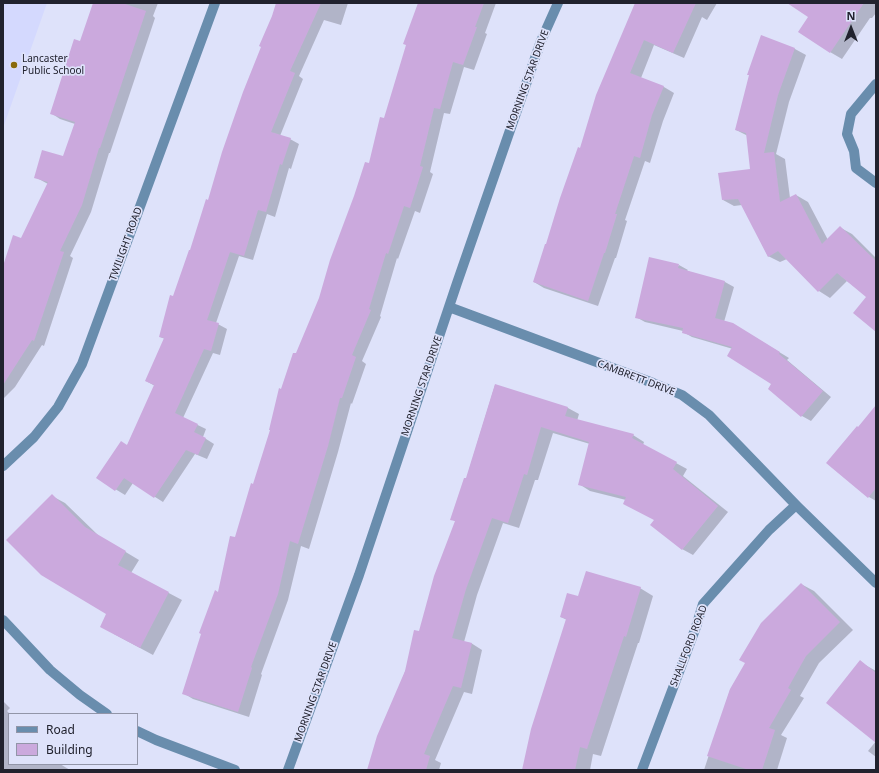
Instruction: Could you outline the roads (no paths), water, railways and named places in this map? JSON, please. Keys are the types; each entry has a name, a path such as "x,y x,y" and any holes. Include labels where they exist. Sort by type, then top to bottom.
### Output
{"street":[{"name":"TWILIGHT ROAD","path":"3,466 34,437 58,407 82,364 215,3"},
{"name":"MORNING STAR DRIVE","path":"288,770 359,575 541,40 558,3"},
{"path":"876,84 851,114 847,134 854,151 856,168 876,183"},
{"name":"CAMBRETT DRIVE","path":"449,307 653,383 682,396 709,415 796,505 874,577"},
{"name":"SHALLFORD ROAD","path":"642,770 696,627 703,604 769,530 796,505"},
{"path":"3,620 50,670 80,695 106,713"},
{"path":"138,731 156,740 235,770"}],"place":[{"name":"Lancaster Public School","path":"14,65"}]}
